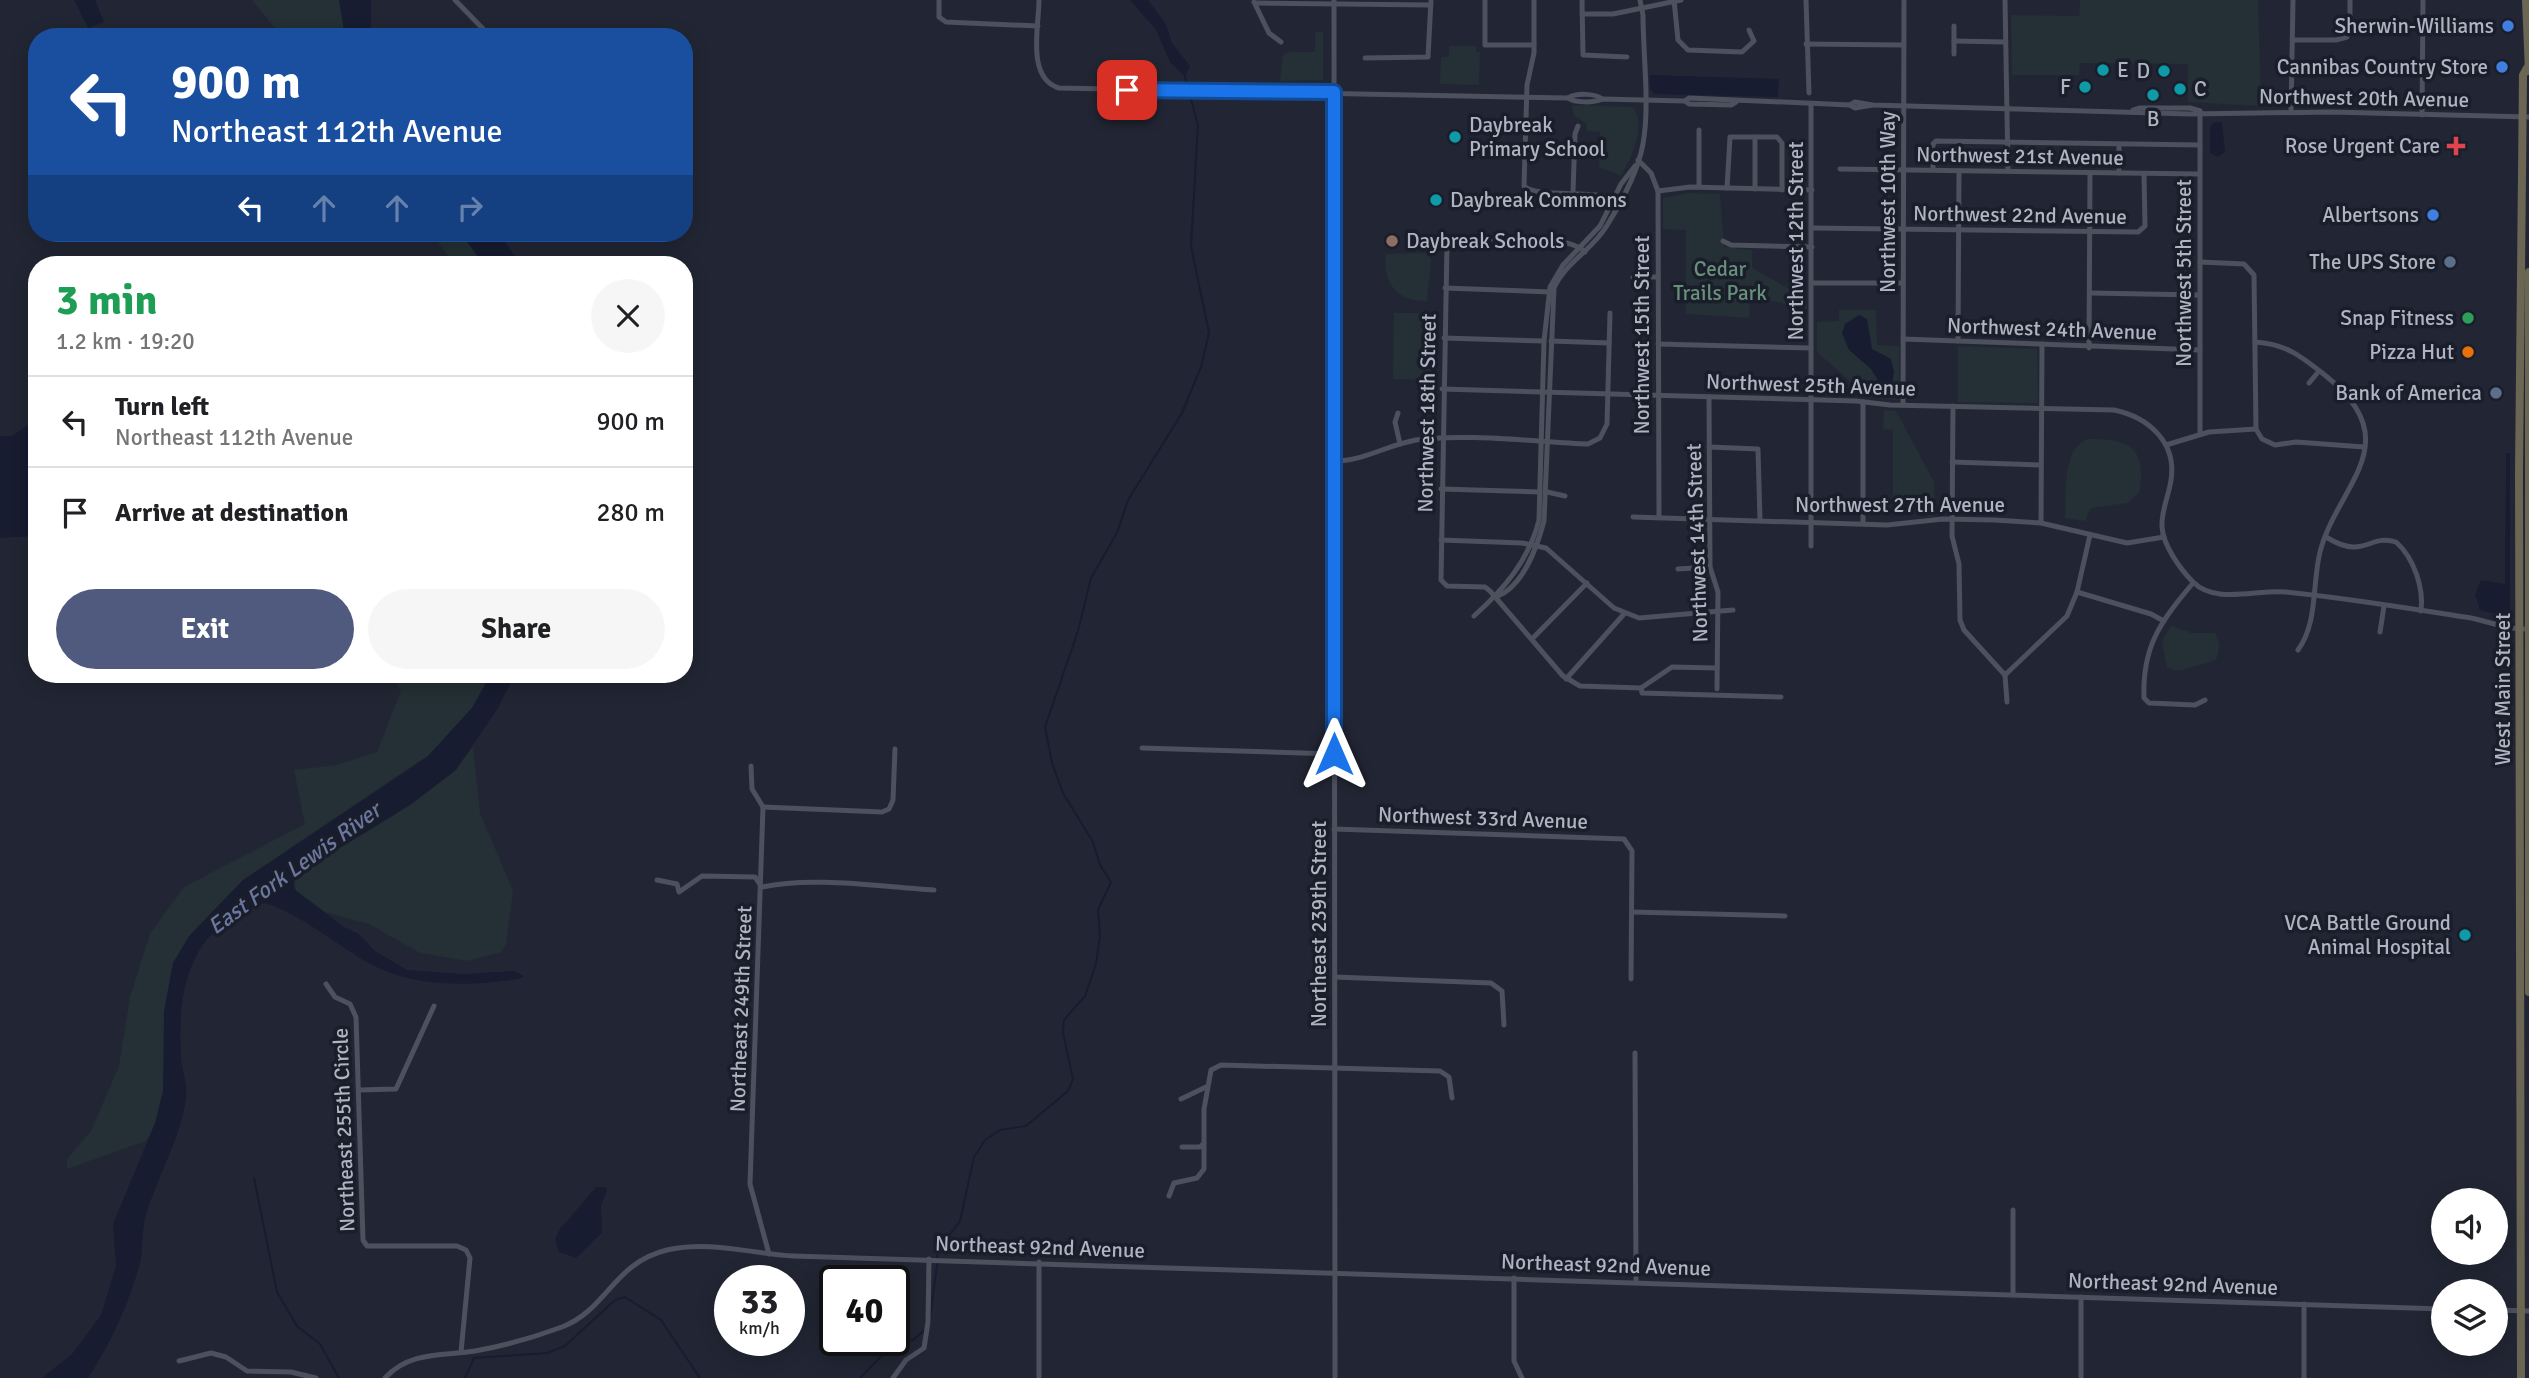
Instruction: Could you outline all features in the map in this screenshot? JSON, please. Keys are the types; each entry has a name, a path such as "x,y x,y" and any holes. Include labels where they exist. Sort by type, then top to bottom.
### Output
{"highway":[{"name":"West Main Street","path":"2521,1378 2525,1311 2526,117 2523,75 2528,70 2526,0"},
{"name":"West Main Street","path":"2529,272 2528,581 2524,630 2529,992"}],"street":[{"path":"455,0 482,28"},
{"path":"939,0 939,17 946,22 1038,26 1039,0"},
{"path":"1485,0 1485,45 1534,46"},
{"path":"1534,0 1534,46 1526,97 1525,187 1533,191 1599,193 1617,200"},
{"path":"1582,0 1583,55 1627,57"},
{"path":"1474,616 1496,597 1504,594 1522,573 1544,520 1551,292 1566,269 1583,250 1598,239 1637,163 1643,141 1644,100 1640,0"},
{"path":"1806,0 1809,93"},
{"name":"Northwest 10th Way","path":"1903,405 1904,0"},
{"path":"2005,0 2008,172"},
{"path":"2291,112 2293,0"},
{"path":"2293,40 2336,40 2347,37 2350,31 2350,0"},
{"path":"2422,115 2423,0"},
{"path":"1582,14 1614,14 1677,1 1678,40 1683,47 1692,51 1742,52 1754,41 1749,30"},
{"path":"1281,42 1269,33 1254,2 1431,3 1428,57 1365,58"},
{"name":"Northeast 239th Street","path":"1334,2 1335,1378"},
{"name":"Northwest 20th Avenue","path":"1038,26 1039,70 1049,84 1069,89 1568,98 1572,95 1598,96 1602,99 1731,105 1736,102 1850,105 1855,102 1904,106 2133,110 2138,107 2190,108 2200,111 2526,117"},
{"path":"1954,26 1954,54"},
{"path":"1954,41 2005,42"},
{"path":"1806,44 1904,45"},
{"name":"Northwest 12th Street","path":"1811,104 1811,546"},
{"name":"Northwest 5th Street","path":"2200,111 2200,434"},
{"path":"1573,192 1575,134 1578,126"},
{"path":"1699,130 1699,187"},
{"path":"1727,188 1729,138 1755,137 1781,138 1782,190"},
{"path":"1755,137 1755,189"},
{"path":"1933,170 1936,141 2200,145"},
{"path":"2119,144 2119,173"},
{"path":"1637,163 1651,173 1658,191 1699,187 1812,190"},
{"name":"Northwest 21st Avenue","path":"1840,169 2199,174"},
{"path":"1958,341 1959,171"},
{"path":"2089,348 2090,173"},
{"name":"Northwest 22nd Avenue","path":"1812,228 2138,232 2143,230 2144,174"},
{"name":"Northwest 15th Street","path":"1658,191 1658,518"},
{"name":"Northwest 18th Street","path":"1496,597 1485,587 1443,584 1441,439 1446,248 1449,242 1456,239 1560,241 1583,250"},
{"path":"1723,241 1731,245 1812,247"},
{"path":"2200,262 2240,263 2250,268 2255,280 2256,429 2262,439 2275,445 2292,442 2364,447"},
{"path":"1633,277 1658,277"},
{"path":"1811,283 1903,284"},
{"path":"1445,288 1551,292"},
{"path":"2090,293 2199,296"},
{"path":"1334,461 1362,459 1400,444 1441,439 1588,444 1600,438 1607,424 1610,313"},
{"path":"1444,338 1609,343"},
{"name":"Northwest 24th Avenue","path":"1903,339 2089,348 2200,350"},
{"path":"2255,342 2287,347 2319,371 2352,402 2363,429 2364,447 2360,473 2326,537 2308,633 2298,650"},
{"path":"1658,344 1811,348"},
{"path":"2041,523 2042,344"},
{"path":"2309,383 2319,371"},
{"name":"Northwest 25th Avenue","path":"1442,389 2130,413 2152,426 2166,445"},
{"name":"Northwest 14th Street","path":"1709,397 1710,567 1718,592 1717,689"},
{"path":"1863,402 1863,523"},
{"path":"1953,406 1951,519 1952,540 1959,564 1960,623 2005,675 2007,702"},
{"path":"1398,413 1395,422 1400,444"},
{"path":"2256,429 2200,434 2166,445 2172,474 2162,523 2164,537 2193,583 2221,594 2282,592 2469,617 2524,630"},
{"path":"1709,447 1754,447 1760,452 1760,520"},
{"path":"1952,463 2041,465"},
{"path":"1441,489 1543,492 1565,496"},
{"name":"Northwest 27th Avenue","path":"1633,517 1903,524 1951,519 2041,523 2133,543 2164,537"},
{"path":"2005,675 2067,616 2077,592 2090,535"},
{"path":"2326,537 2356,548 2382,540 2396,542 2407,556 2422,590 2421,611"},
{"path":"1441,540 1534,545 1557,555 1624,614 1643,619 1673,613 1717,614 1733,611"},
{"path":"1678,569 1710,567"},
{"path":"1532,639 1587,583"},
{"path":"2193,583 2164,621 2145,660 2144,698 2147,702 2195,705 2205,700"},
{"path":"2077,592 2151,614 2164,621"},
{"path":"1496,597 1573,684 1640,688 1671,667 1717,667"},
{"path":"2380,632 2384,606"},
{"path":"1566,679 1624,614"},
{"path":"1640,688 1642,693 1780,697"},
{"path":"1142,748 1334,754"},
{"path":"763,807 882,812 889,809 893,800 895,749"},
{"name":"Northeast 249th Street","path":"751,766 752,789 763,807 750,1184 769,1254"},
{"name":"Northwest 33rd Avenue","path":"1334,829 1619,838 1629,843 1632,851 1632,912"},
{"path":"657,880 672,880 677,884 679,892 702,876 755,877 762,887 802,884 934,890"},
{"path":"1631,979 1632,912 1785,916"},
{"path":"1335,976 1491,984 1502,991 1504,1025"},
{"name":"Northeast 255th Circle","path":"326,984 335,997 350,1004 355,1010 359,1090 360,1232 367,1246 457,1246 466,1250 470,1258 461,1352"},
{"path":"359,1090 396,1089 434,1006"},
{"path":"1635,1053 1636,1282"},
{"path":"1169,1196 1174,1183 1202,1174 1205,1166 1206,1087 1211,1070 1221,1065 1440,1071 1449,1077 1452,1098"},
{"path":"1181,1099 1206,1087"},
{"path":"1182,1147 1200,1147 1204,1143"},
{"path":"2012,1210 2013,1294"},
{"name":"Northeast 92nd Avenue","path":"385,1378 411,1360 489,1347 573,1322 600,1299 627,1268 657,1252 705,1246 769,1254 2431,1309"},
{"path":"893,1378 906,1360 924,1348 928,1322 929,1259"},
{"path":"1038,1378 1039,1262"},
{"path":"1514,1278 1514,1361 1522,1378"},
{"path":"2081,1297 2081,1378"},
{"path":"2304,1304 2304,1378"},
{"path":"178,1361 211,1353 226,1357 247,1371 291,1372 316,1378"}],"green space":[{"path":"252,0 341,0 346,28 275,28"},
{"path":"2080,0 2258,0 2261,106 2188,102 2188,64 2080,63 2079,75 2012,75 2011,15 2079,16"},
{"path":"1315,32 1323,32 1323,80 1280,81 1283,55 1290,52 1315,52"},
{"path":"1449,46 1476,46 1476,52 1480,52 1479,85 1440,84 1441,57 1449,57"},
{"path":"1572,105 1633,107 1637,115 1638,132 1633,151 1621,176 1599,167 1600,132 1587,131 1586,123 1574,116"},
{"name":"Cedar Trails Park","path":"1689,193 1720,194 1724,247 1752,250 1752,268 1807,299 1807,309 1792,309 1780,302 1750,298 1749,318 1686,314 1686,230 1663,229 1663,198"},
{"path":"438,242 469,242 479,256 448,256"},
{"path":"1425,253 1431,259 1427,301 1408,298 1394,289 1390,282 1385,264 1386,254"},
{"path":"1839,310 1876,310 1877,345 1899,346 1899,400 1868,397 1817,352 1817,322 1839,321"},
{"path":"1394,313 1433,313 1432,380 1393,379"},
{"path":"1958,346 2037,349 2038,403 1958,402"},
{"path":"1884,410 1896,411 1934,482 1935,516 1927,517 1927,497 1893,500 1893,430 1883,429"},
{"path":"2088,439 2114,441 2132,448 2140,464 2140,491 2128,503 2091,508 2085,521 2065,518 2069,462 2079,444"},
{"path":"2171,625 2191,633 2215,633 2220,645 2216,660 2179,671 2167,668 2162,641"},
{"path":"397,683 486,683 472,708 428,756 243,880 200,939 182,969 170,1082 157,1124 145,1141 67,1169 67,1159 91,1131 119,1066 130,997 150,934 184,887 305,824 294,770 337,765 377,752 401,691"},
{"path":"473,747 480,813 513,891 506,944 501,952 467,961 420,953 369,924 325,912 296,891 294,880 434,787"}],"water":[{"path":"74,0 95,0 104,22 88,28"},
{"path":"339,0 371,0 371,28 344,28"},
{"path":"1130,0 1148,0 1166,24 1172,43 1190,66 1185,77 1170,62 1156,30"},
{"path":"1650,75 1779,79 1778,97 1654,94 1650,89"},
{"path":"2214,122 2222,122 2225,152 2218,157 2210,153 2210,127"},
{"path":"467,242 505,242 515,256 477,256"},
{"path":"1859,315 1867,319 1872,349 1891,359 1894,372 1891,393 1883,389 1871,369 1849,350 1842,333 1845,324"},
{"path":"28,425 28,536 0,538 0,436 12,436"},
{"path":"2506,453 2510,453 2510,614 2506,617 2480,610 2475,595 2481,580 2505,584"},
{"name":"East Fork Lewis River","path":"486,683 510,683 498,708 456,770 410,805 318,861 294,880 294,889 344,927 359,934 375,951 407,970 464,974 513,971 524,976 519,979 460,984 404,977 367,962 305,922 265,903 240,913 220,926 204,943 193,962 186,983 180,1031 186,1099 179,1129 146,1215 141,1261 124,1311 88,1378 42,1378 72,1354 101,1315 116,1266 113,1224 155,1123 163,1091 164,1011 173,963 189,936 243,880 428,756 472,708"},
{"path":"596,1187 606,1187 607,1191 601,1206 602,1233 576,1258 559,1252 555,1240 559,1230"}],"waterway":[{"path":"937,1258 938,1250 960,1221 974,1157 985,1140 1000,1130 1026,1126 1068,1091 1073,1079 1063,1033 1064,1020 1085,996 1096,964 1100,935 1098,910 1111,882 1100,865 1093,842 1063,793 1052,763 1045,727 1078,631 1091,578 1117,533 1128,500 1182,413 1201,367 1209,333 1191,246 1198,125 1185,77"},
{"path":"254,1178 277,1292 297,1326 320,1344 339,1378"},
{"path":"929,1327 937,1264"},
{"path":"465,1378 474,1358 547,1353 565,1346 615,1300 625,1297 661,1320 700,1378"},
{"path":"860,1378 894,1343 913,1340 925,1330"}],"place":[{"name":"Sherwin-Williams","path":"2508,26"},
{"name":"Cannibas Country Store","path":"2502,67"},
{"name":"E","path":"2103,70"},
{"name":"D","path":"2164,71"},
{"name":"F","path":"2085,87"},
{"name":"C","path":"2180,89"},
{"name":"B","path":"2153,95"},
{"name":"Daybreak Primary School","path":"1455,137"},
{"name":"Rose Urgent Care","path":"2456,146"},
{"name":"Daybreak Commons","path":"1436,200"},
{"name":"Albertsons","path":"2433,215"},
{"name":"Daybreak Schools","path":"1392,241"},
{"name":"The UPS Store","path":"2450,262"},
{"name":"Snap Fitness","path":"2468,318"},
{"name":"Pizza Hut","path":"2468,352"},
{"name":"Bank of America","path":"2496,393"},
{"name":"VCA Battle Ground Animal Hospital","path":"2465,935"}],"route":[{"path":"1127,90 1334,92 1334,754"}]}
